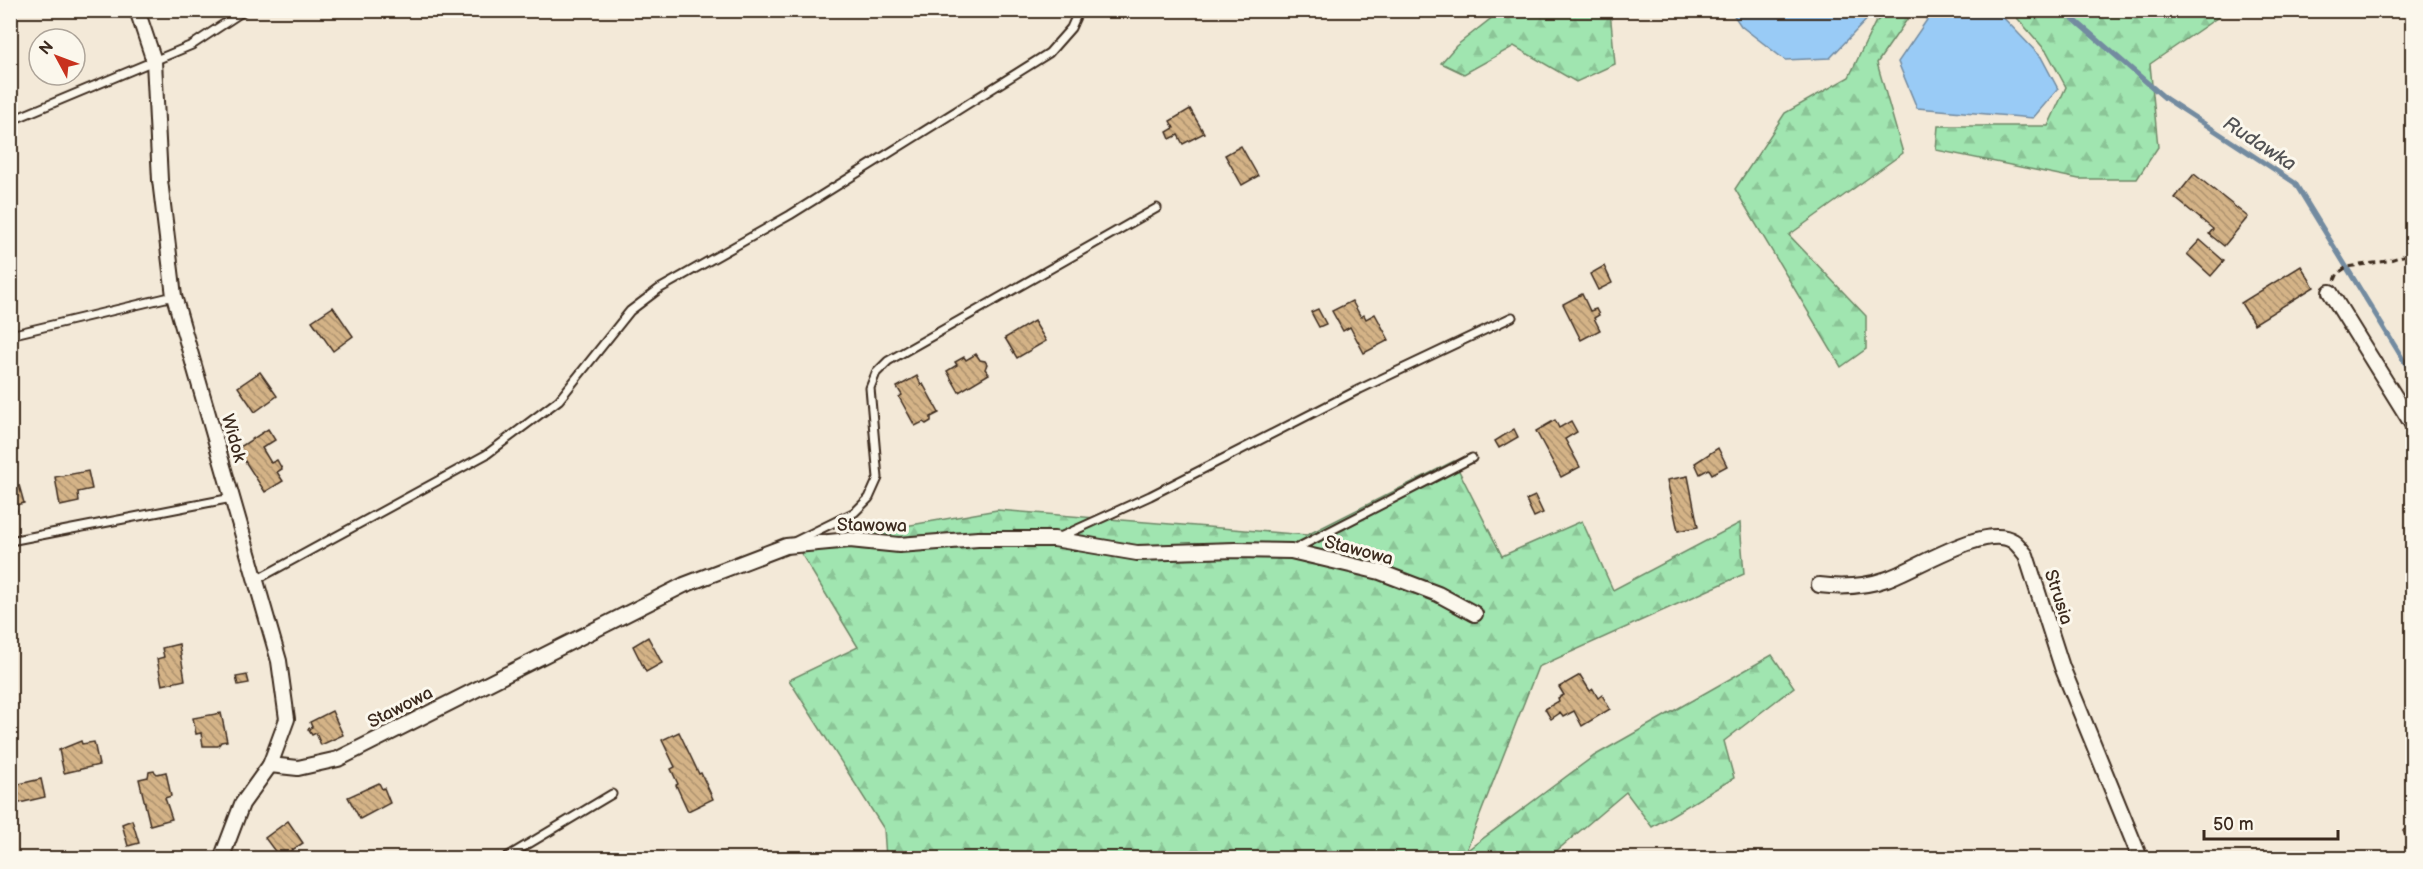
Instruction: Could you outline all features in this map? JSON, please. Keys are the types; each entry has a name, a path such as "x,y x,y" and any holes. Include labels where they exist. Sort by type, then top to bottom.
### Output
{"street":[{"name":"Widok","path":"138,10 154,61 160,180 174,296 279,661 287,719 270,765 242,804 220,857"},
{"path":"2330,292 2412,424"},
{"name":"Strusia","path":"1819,585 1849,588 1887,579 1974,540 1994,536 2013,540 2026,555 2062,667 2140,858"},
{"name":"Stawowa","path":"270,765 298,768 338,759 684,585 786,546 850,540 899,545 978,539 1054,539 1137,553 1291,551 1380,572 1438,594 1475,614"}],"lane":[{"path":"10,121 192,45 245,10"},
{"path":"256,580 487,454 559,400 630,311 659,290 790,215 1049,53 1071,28 1079,10"},
{"path":"786,546 855,512 868,498 878,478 870,388 876,373 888,361 1157,208"},
{"path":"10,335 174,296"},
{"path":"1054,539 1150,496 1360,389 1512,317"},
{"path":"1291,551 1472,458"},
{"path":"10,541 232,498"},
{"path":"505,858 612,794"}],"path":[{"path":"2330,292 2338,273 2347,267 2387,261 2412,253"}],"green space":[{"path":"1889,10 1913,11 1877,63 1903,153 1789,235 1866,316 1866,349 1841,367 1735,189 1785,113 1849,77 1875,23"},
{"path":"1491,11 1610,11 1615,64 1576,82 1514,46 1464,74 1441,63 1456,46 1494,16"},
{"path":"2011,11 2227,11 2150,64 2158,147 2137,179 2079,179 1936,150 1938,126 2048,126 2066,87 2047,52"},
{"path":"1454,461 1502,556 1582,521 1613,590 1740,523 1744,574 1538,667 1466,851 1594,756 1772,655 1794,687 1724,741 1734,778 1652,827 1626,792 1548,858 886,858 884,829 789,680 858,647 796,545 997,510 1307,535"}],"water":[{"path":"1731,11 1875,11 1830,58 1785,60 1741,26"},
{"path":"1933,11 1997,11 2041,57 2058,89 2033,118 1917,108 1898,62"}],"building":[{"path":"1190,109 1204,133 1183,144 1178,135 1170,139 1167,132 1174,128 1170,121"},
{"path":"1241,146 1258,176 1242,185 1225,155"},
{"path":"2194,174 2248,217 2224,246 2209,234 2213,229 2175,198"},
{"path":"2200,240 2224,261 2211,276 2187,254"},
{"path":"1604,266 1612,283 1598,290 1590,274"},
{"path":"2301,266 2314,287 2254,324 2241,303"},
{"path":"1582,294 1590,311 1596,309 1599,315 1594,318 1600,330 1581,340 1563,304"},
{"path":"1352,301 1361,317 1364,315 1366,319 1375,314 1389,340 1364,353 1350,327 1343,331 1332,311"},
{"path":"333,307 353,336 333,351 312,321"},
{"path":"1318,309 1326,324 1319,327 1311,312"},
{"path":"1034,321 1046,341 1017,358 1005,338"},
{"path":"976,354 987,364 985,369 989,374 959,392 947,371 957,365 955,362 964,357 966,360"},
{"path":"260,372 277,396 255,412 238,387"},
{"path":"917,376 939,413 931,417 931,421 926,424 923,422 915,426 899,397 902,395 897,387"},
{"path":"1555,420 1559,428 1571,421 1577,432 1565,439 1580,467 1561,477 1536,431"},
{"path":"268,429 275,440 262,448 271,463 277,460 282,469 277,472 283,481 265,492 237,449"},
{"path":"1514,429 1518,437 1499,448 1495,441"},
{"path":"1718,448 1727,466 1712,474 1709,469 1700,474 1695,463"},
{"path":"88,471 92,489 78,492 79,502 60,506 55,477"},
{"path":"1688,476 1698,527 1678,531 1667,480"},
{"path":"19,485 24,503 16,505 17,511 10,513 10,488"},
{"path":"1535,496 1543,513 1534,517 1526,500"},
{"path":"648,637 662,663 646,672 633,646"},
{"path":"179,644 185,680 162,685 157,659 164,657 162,648"},
{"path":"247,675 249,683 238,685 236,677"},
{"path":"1580,675 1590,691 1593,689 1598,698 1602,695 1610,709 1582,726 1574,711 1563,717 1560,713 1551,719 1545,709 1559,701 1558,698 1564,695 1559,687"},
{"path":"332,711 343,735 321,745 316,733 312,735 308,729 312,727 310,722"},
{"path":"221,713 227,741 221,742 218,746 203,746 201,733 196,734 193,718"},
{"path":"679,732 713,799 688,811 671,769 675,767 662,740"},
{"path":"81,741 82,744 94,742 99,765 64,773 59,750"},
{"path":"154,771 157,774 166,772 171,796 165,798 172,819 150,825 139,779 148,777 149,772"},
{"path":"41,779 45,797 11,805 10,786"},
{"path":"379,783 382,789 384,788 390,803 360,819 348,797"},
{"path":"132,820 139,843 128,846 122,824"},
{"path":"288,821 303,843 280,858 265,838"},
{"path":"2412,827 2412,858 2403,830"}],"waterway":[{"name":"Rudawka","path":"2063,10 2165,98 2295,183 2412,374"}]}
